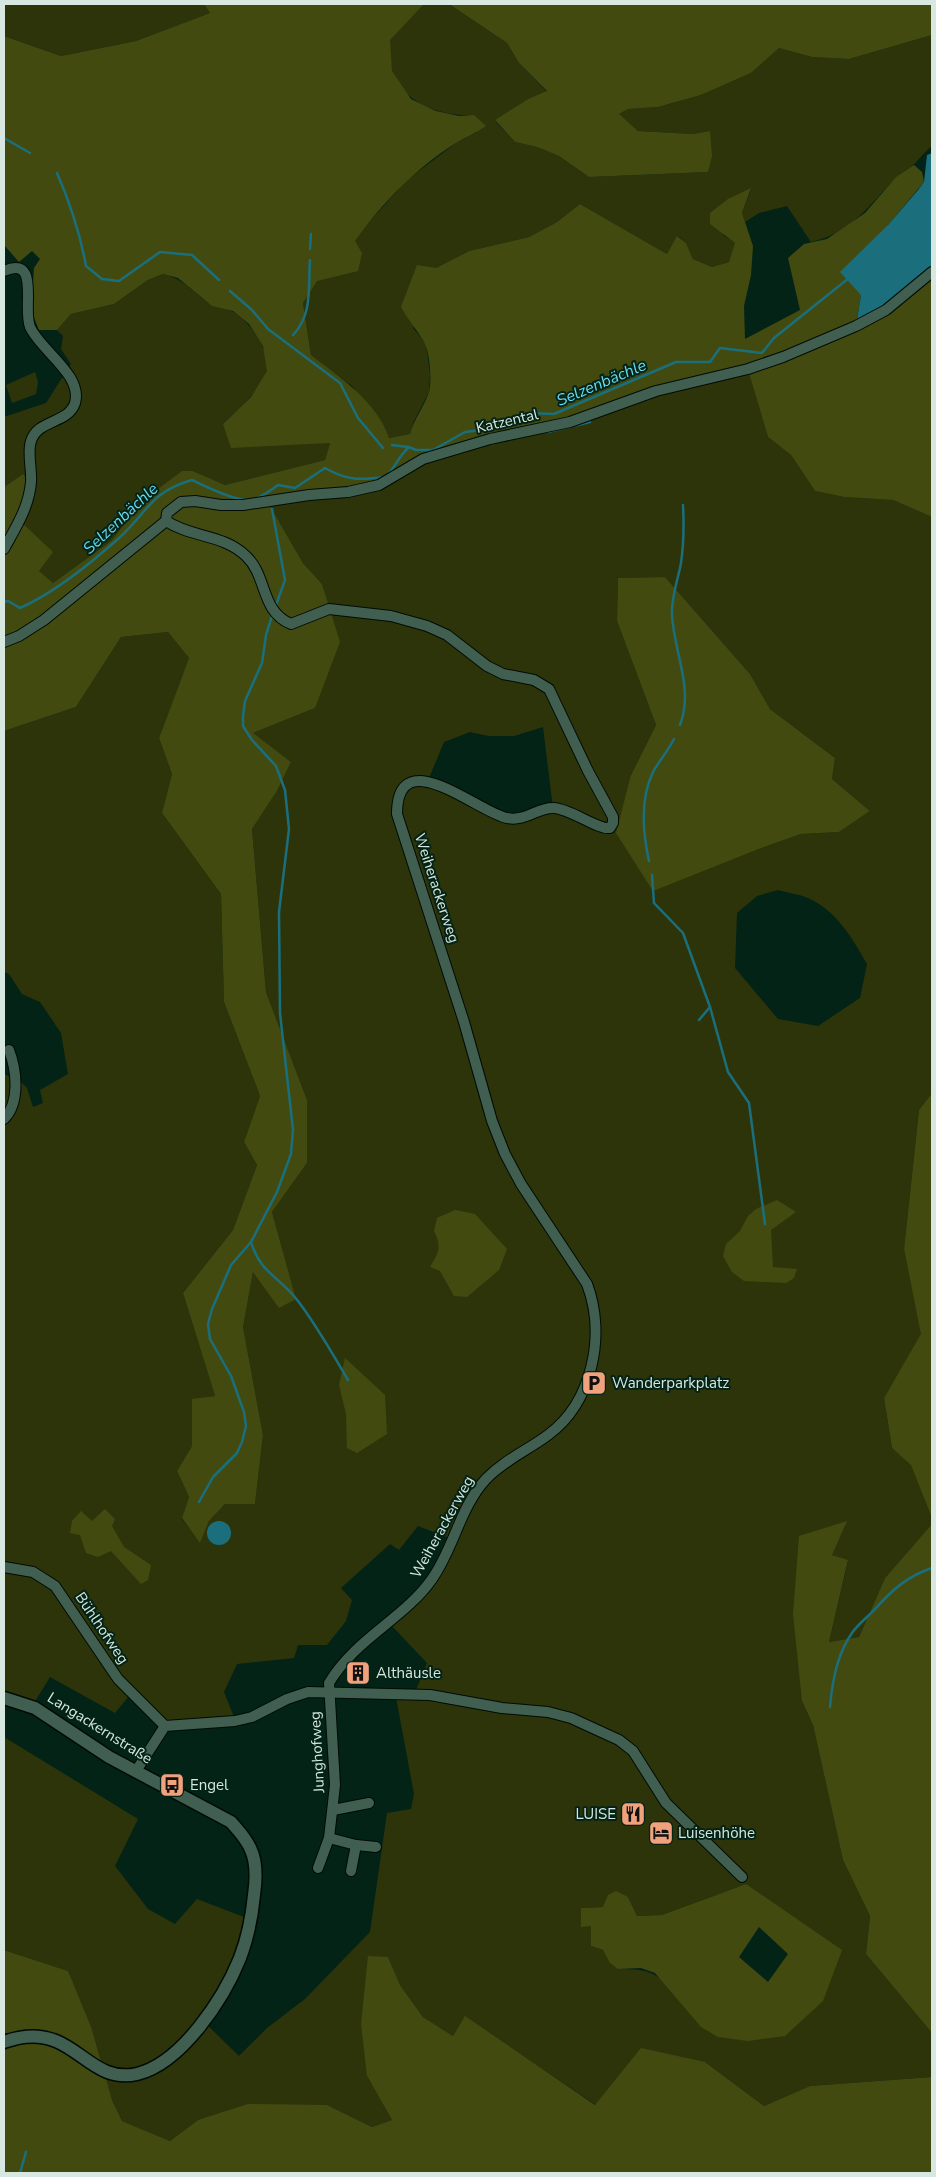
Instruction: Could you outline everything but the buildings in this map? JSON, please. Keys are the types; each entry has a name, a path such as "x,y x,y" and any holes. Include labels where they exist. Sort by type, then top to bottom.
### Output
{"street":[{"path":"4,271 17,267 24,270 27,275 26,307 29,324 44,348 67,372 76,395 70,412 60,419 41,427 35,432 30,442 31,482 27,504 4,548"},
{"name":"Katzental","path":"4,642 19,636 44,620 166,521 167,513 181,502 195,501 222,505 243,505 300,496 348,492 379,485 423,460 490,439 570,422 656,391 748,369 783,357 856,326 886,310 932,272"},
{"name":"Weiherackerweg","path":"166,521 178,528 213,536 234,545 248,558 257,572 272,610 291,624 329,609 391,616 428,626 447,635 481,662 503,674 534,680 549,689 588,772 613,816 613,823 610,828 604,829 567,810 554,808 544,808 533,815 519,819 507,818 497,815 456,792 434,783 418,781 402,791 397,799 397,814 464,1022 492,1121 505,1154 521,1184 587,1284 594,1302 597,1333 590,1370 582,1391 560,1425 499,1466 485,1480 468,1506 433,1578 423,1592 372,1634 335,1673 329,1683 328,1693"},
{"path":"4,1120 11,1110 15,1088 16,1072 9,1050"},
{"name":"Bühlhofweg","path":"4,1567 34,1572 56,1586 118,1679 165,1726"},
{"path":"136,1771 165,1726 235,1721 252,1717 308,1692 430,1695 502,1708 548,1712 571,1718 595,1728 619,1740 633,1751 666,1803 742,1877"},
{"name":"Junghofweg","path":"318,1868 329,1838 333,1810 334,1770 328,1693"},
{"name":"Langackernstraße","path":"4,1698 35,1708 92,1746 231,1822 251,1850 255,1883 252,1917 240,1957 215,2006 193,2034 169,2057 153,2068 122,2077 108,2074 56,2041 40,2036 27,2036 4,2042"},
{"name":"Junghofweg","path":"333,1810 369,1803"},
{"path":"329,1838 356,1845 376,1847"},
{"path":"351,1872 356,1845"}],"green space":[{"path":"4,4 204,4 210,13 136,41 61,56 4,36"},
{"path":"204,4 424,4 390,40 392,71 411,99 436,111 459,116 474,115 486,126 441,153 401,187 355,241 362,253 358,271 317,281 303,303 311,355 345,381 367,402 384,425 389,438 410,434 430,387 428,352 401,307 417,265 436,268 469,251 529,237 557,222 580,204 667,254 677,236 686,243 693,259 712,267 729,262 735,243 710,224 710,213 728,199 751,188 742,213 753,246 751,275 744,306 745,339 800,310 788,258 804,244 827,239 865,213 896,177 914,165 922,172 924,182 888,225 861,295 856,325 932,272 932,517 893,500 844,497 815,491 791,455 768,437 748,370 438,455 379,485 267,501 303,563 322,584 340,642 315,708 253,733 291,762 277,791 252,829 266,992 307,1100 307,1163 272,1212 296,1299 279,1308 253,1272 243,1327 263,1435 255,1504 225,1504 209,1521 200,1543 182,1518 189,1497 177,1471 192,1446 192,1399 215,1396 183,1293 233,1230 257,1165 244,1142 260,1096 224,1002 221,894 162,813 172,774 159,738 189,658 168,632 121,637 76,707 4,731 4,487 23,474 30,484 19,520 53,552 39,571 53,583 111,541 142,501 182,471 193,471 225,485 325,460 330,443 231,448 223,424 251,397 267,371 263,346 249,324 233,311 212,306 178,278 163,274 148,280 114,304 71,314 57,330 39,330 31,310 34,268 40,259 32,251 19,262 4,245 4,36 61,56 136,41 210,13"},
{"path":"423,4 449,4 507,43 519,63 547,92 528,99 495,121 515,142 537,147 559,156 589,177 708,172 710,131 693,134 638,131 618,114 628,109 658,107 701,95 751,73 779,48 812,57 849,59 932,35 932,146 848,225 825,238 811,242 787,206 759,213 745,222 742,213 751,189 723,235 736,243 729,262 712,267 693,259 686,243 678,236 667,254 580,204 557,222 529,237 469,251 436,268 413,328 426,344 430,374 429,392 414,421 410,434 389,438 352,386 311,355 303,303 316,281 407,180 456,143 477,132 474,115 449,113 425,106 405,91 391,70 386,39"},
{"path":"449,4 932,4 932,35 849,59 812,57 779,48 751,73 701,95 658,107 628,109 619,114 638,131 693,134 710,131 712,156 708,172 589,177 559,156 537,147 515,142 495,120 528,99 547,91 519,63 507,43"},
{"path":"163,274 183,283 210,304 235,313 253,331 263,347 267,363 267,371 264,378 248,400 223,424 330,443 325,460 225,485 193,471 142,501 111,541 53,583 38,571 20,521 23,474 4,487 4,417 46,403 71,364 61,349 63,336 57,330 71,314 114,304 148,280"},
{"path":"748,369 768,437 791,455 815,491 844,497 893,500 932,517 932,1093 919,1110 904,1249 922,1335 884,1398 892,1448 911,1464 932,1518 932,1524 885,1578 859,1637 829,1642 848,1561 832,1555 799,1536 802,1701 813,1725 843,1860 870,1916 866,1954 932,2033 932,2077 810,2086 764,2106 705,2062 596,2105 465,2017 453,2036 423,2017 400,1985 388,1957 367,2076 392,2120 372,2127 327,2105 198,2120 170,2141 122,2121 112,2100 68,1971 4,1950 4,1737 138,1819 115,1866 148,1909 175,1924 197,1899 249,1919 247,1934 203,2021 239,2056 267,2028 305,1999 370,1932 387,1813 411,1809 414,1794 396,1697 414,1695 427,1663 392,1626 406,1606 423,1591 452,1539 418,1526 399,1550 390,1544 341,1588 352,1600 346,1621 327,1645 298,1645 294,1658 237,1664 224,1692 234,1717 166,1721 129,1696 115,1713 50,1677 31,1708 4,1706 4,1074 20,1081 27,1088 33,1107 43,1103 40,1090 68,1074 61,1033 40,1002 22,994 9,974 4,972 4,731 76,707 121,637 168,632 189,658 159,738 172,774 162,813 221,894 224,1002 260,1096 244,1142 257,1165 233,1230 183,1293 215,1396 192,1400 192,1446 177,1471 189,1497 182,1519 200,1542 209,1521 225,1504 255,1504 263,1435 243,1327 253,1271 296,1299 272,1212 307,1163 307,1100 266,992 252,829 277,791 291,762 252,733 315,708 329,609 322,584 303,563 267,501 414,464","holes":["665,577 750,674 770,709 835,758 832,779 870,811 839,832 801,834 756,850 631,775 656,725 617,621 618,578","543,727 553,808 507,818 429,778 444,742 470,732 489,736 514,736","778,890 801,895 827,910 843,926 867,964 860,998 818,1026 778,1019 735,968 737,913 757,896","746,1884 823,2001 689,2011 660,1978 644,1971 618,1969 603,1950 591,1946 591,1926 581,1908 603,1907 628,1897 637,1916 662,1915"]},
{"path":"35,372 38,382 36,394 12,403 6,385"},
{"path":"665,577 750,674 770,709 835,758 832,779 870,811 839,832 801,834 653,891 616,833 631,775 656,725 617,621 618,578"},
{"path":"932,1093 932,1518 911,1465 892,1448 884,1398 921,1334 904,1249 919,1110"},
{"path":"777,1200 796,1212 771,1230 773,1267 797,1269 794,1278 786,1283 744,1281 732,1272 723,1256 726,1244 740,1231 748,1216 756,1209"},
{"path":"455,1210 475,1214 507,1249 499,1270 467,1297 454,1296 440,1271 430,1267 436,1258 439,1245 434,1231 437,1218"},
{"path":"345,1358 385,1395 387,1434 357,1453 347,1448 346,1414 339,1385"},
{"path":"105,1509 115,1519 112,1526 124,1547 151,1565 148,1580 141,1584 111,1551 98,1557 86,1553 80,1535 70,1533 72,1521 81,1511 92,1521"},
{"path":"847,1521 832,1555 848,1560 829,1642 859,1637 885,1578 932,1524 932,2033 866,1954 870,1916 843,1860 813,1725 802,1701 793,1614 799,1536"},
{"path":"746,1884 842,1950 823,2001 785,2036 748,2041 718,2037 701,2027 655,1973 641,1968 618,1969 610,1963 603,1950 591,1946 591,1926 581,1927 581,1908 603,1907 608,1895 616,1891 628,1897 637,1916 662,1915","holes":["759,1927 788,1954 768,1982 739,1957"]},
{"path":"4,1950 68,1971 91,2027 112,2100 122,2121 170,2141 198,2120 248,2104 327,2105 372,2127 392,2120 367,2076 361,2024 368,1956 388,1957 400,1985 423,2017 453,2036 465,2016 595,2105 641,2048 705,2062 764,2106 810,2086 932,2077 932,2173 4,2173"}],"water":[{"path":"932,153 932,272 856,326 861,295 840,272 888,225 918,190 924,182 927,155"},
{"path":"219,1521 227,1525 231,1533 227,1541 219,1545 211,1541 207,1533 211,1525"}],"waterway":[{"path":"4,138 30,153"},
{"path":"57,173 74,218 86,266 102,279 119,281 160,252 192,255 219,280"},
{"path":"310,249 311,234"},
{"path":"293,335 304,318 307,309 310,260"},
{"name":"Selzenbächle","path":"4,602 8,601 20,608 59,586 119,538 158,497 178,485 192,480 237,499 251,500 262,496 278,485 295,488 325,468 347,477 368,479 386,477 409,447 416,450 433,450 465,432 504,427 529,413 554,414 676,362 710,362 720,348 762,353 774,338 849,278"},
{"path":"230,291 252,310 268,329 340,383 358,418 383,448"},
{"path":"548,432 590,422"},
{"path":"392,445 408,447"},
{"path":"680,725 685,698 682,670 673,629 672,608 682,556 684,534 683,505"},
{"path":"272,509 285,580 275,608"},
{"path":"199,1502 213,1477 237,1453 246,1426 244,1412 231,1376 210,1339 208,1324 212,1309 231,1265 251,1242 277,1192 291,1154 293,1130 280,1013 279,912 289,829 285,790 276,766 252,740 243,726 245,701 262,663 266,635 273,613"},
{"path":"649,861 644,828 646,794 653,772 674,739"},
{"path":"652,875 654,903 683,933 710,1007 728,1072 749,1103 765,1224"},
{"path":"699,1020 710,1007"},
{"path":"251,1242 265,1268 291,1293 305,1310 348,1380"},
{"path":"830,1707 836,1668 852,1633 895,1589 908,1579 932,1568"},
{"path":"20,2173 26,2152"}],"place":[{"name":"Wanderparkplatz","path":"594,1383"},
{"name":"Althäusle","path":"358,1673"},
{"name":"Engel","path":"172,1785"},
{"name":"LUISE","path":"633,1814"},
{"name":"Luisenhöhe","path":"661,1833"}]}
